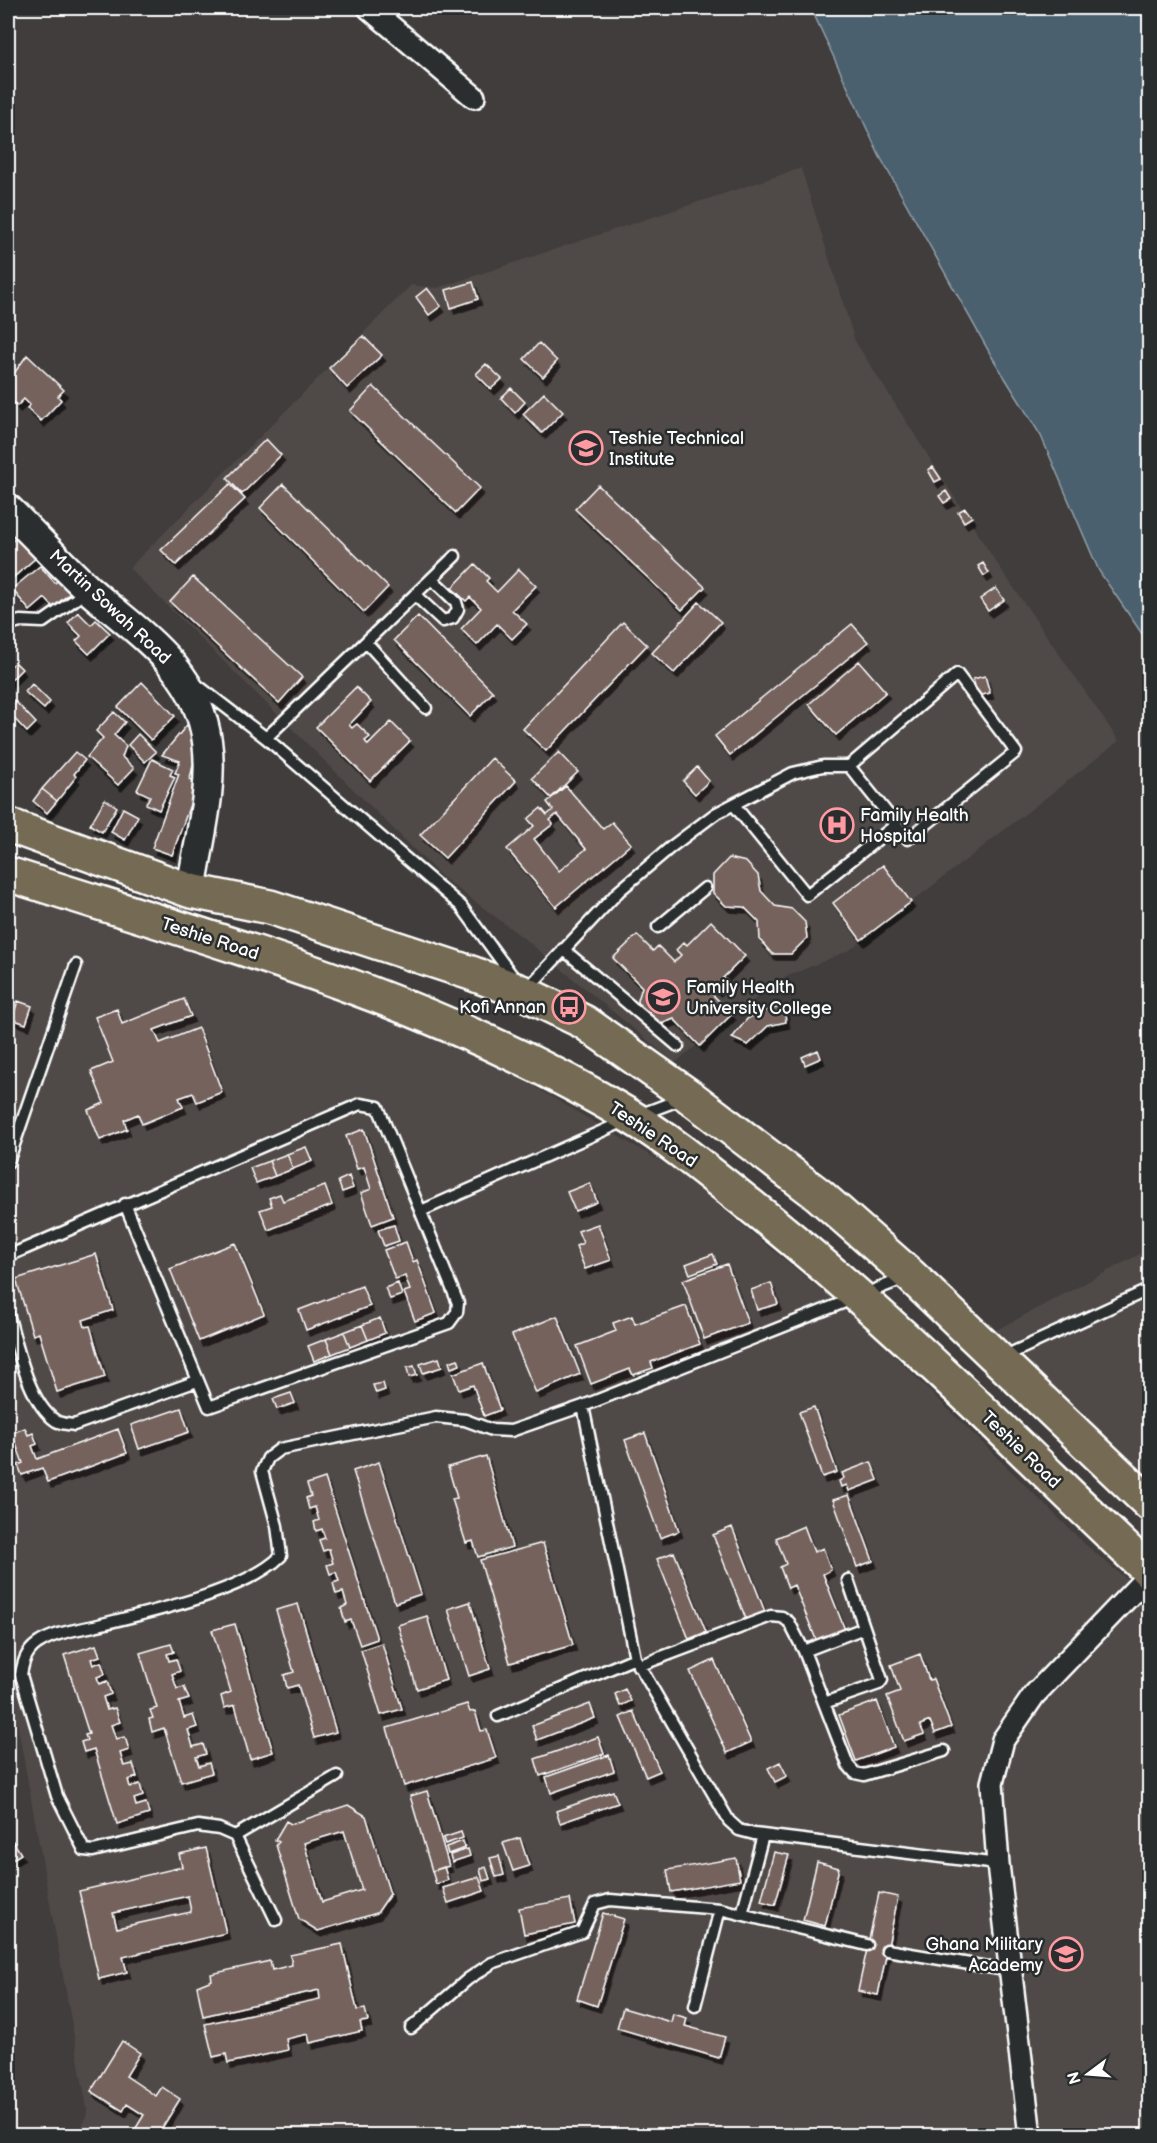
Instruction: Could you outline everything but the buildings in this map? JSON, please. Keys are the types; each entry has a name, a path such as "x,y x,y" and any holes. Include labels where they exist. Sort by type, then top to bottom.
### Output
{"main road":[{"path":"8,825 191,891 270,907 524,993 584,1022 689,1096 819,1195 911,1276 1149,1504"},
{"name":"Teshie Road","path":"8,874 350,985 474,1035 633,1118 804,1248 859,1296 1149,1573"}],"street":[{"path":"369,8 474,97"},
{"name":"Martin Sowah Road","path":"8,509 89,590 147,637 177,670 197,707 207,740 208,775 191,891"},
{"path":"1030,2136 998,1864 992,1783 1003,1740 1034,1695 1149,1573"}],"lane":[{"path":"266,738 455,556"},
{"path":"415,595 443,621 453,618 458,609 456,602 432,579"},
{"path":"8,625 20,621 43,622 89,590"},
{"path":"366,642 426,708"},
{"path":"177,670 266,738 461,906 524,993 619,891 670,847 715,814 793,773 823,766 849,766 957,674 1016,752 909,839 849,766"},
{"path":"735,805 807,895 897,824"},
{"path":"658,927 705,888"},
{"path":"563,949 678,1046"},
{"path":"8,1162 76,965"},
{"path":"422,1211 633,1118 689,1096"},
{"path":"8,1256 124,1204 360,1104 369,1104 378,1107 422,1211 458,1303 457,1312 449,1323 213,1408 206,1405 124,1204"},
{"path":"276,1920 235,1836 219,1829 198,1826 93,1851 84,1850 57,1796 21,1675 23,1662 29,1651 52,1636 191,1601 269,1567 280,1556 281,1543 262,1471 268,1458 280,1449 436,1417 465,1420 492,1430 512,1431 583,1406 911,1276"},
{"path":"998,1359 1149,1289"},
{"path":"8,1314 33,1393 45,1412 58,1422 74,1425 196,1381"},
{"path":"583,1406 637,1662 729,1821 739,1830 763,1835 998,1864"},
{"path":"824,1703 881,1683 848,1580"},
{"path":"498,1716 637,1662 771,1616 782,1617 789,1622 804,1651 848,1765 855,1773 864,1775 944,1751"},
{"path":"804,1651 864,1628"},
{"path":"235,1836 338,1776"},
{"path":"742,1914 763,1835"},
{"path":"411,2028 468,1979 492,1963 582,1932 595,1904 610,1900 720,1909 867,1945"},
{"path":"694,2006 720,1909"},
{"path":"887,1950 1011,1971"}],"shaded area":[{"name":"Teshie Technical Institute","path":"801,168 855,341 992,556 1119,741 850,950 779,980 675,1063 526,940 442,877 129,568 411,285 437,288"},
{"path":"8,894 290,975 430,1031 535,1087 677,1171 860,1322 1086,1545 1149,1598 1149,2135 77,2135 88,2114 8,1672"},
{"path":"1149,1249 1149,1489 985,1336"}],"water":[{"path":"811,8 1149,8 1149,644 1099,571 1041,436 992,357 879,155"}],"place":[{"name":"Teshie Technical Institute","path":"586,448"},
{"name":"Family Health Hospital","path":"837,825"},
{"name":"Family Health University College","path":"663,997"},
{"name":"Kofi Annan","path":"569,1007"},
{"name":"Ghana Military Academy","path":"1066,1954"}]}
